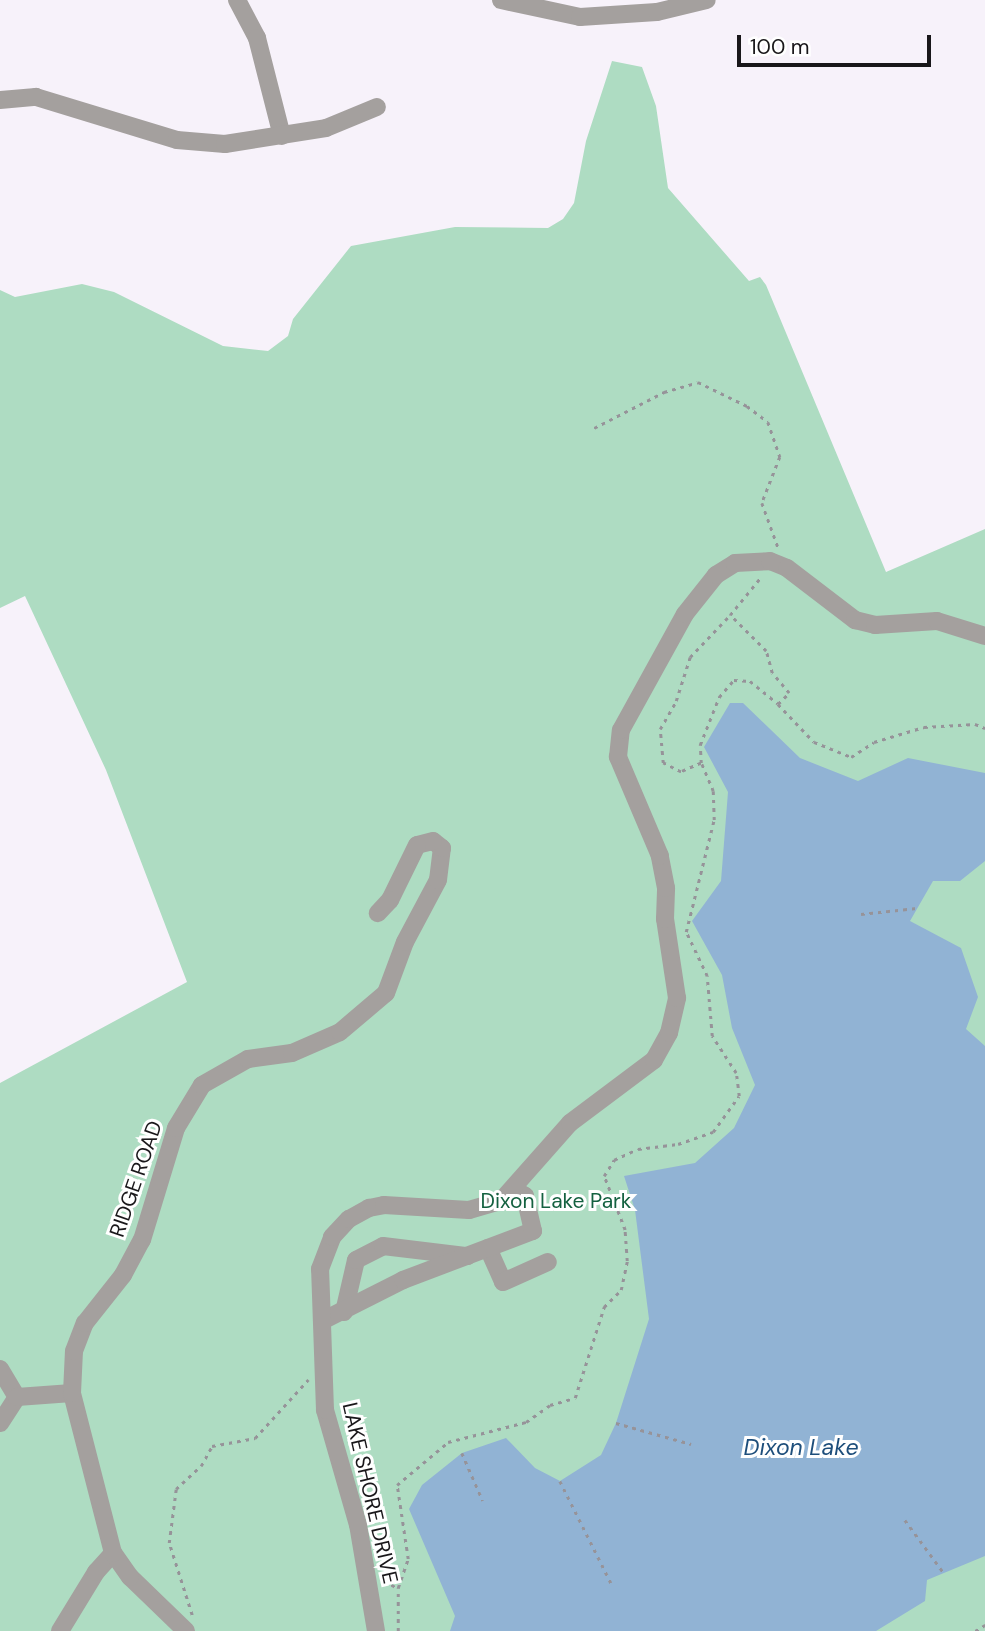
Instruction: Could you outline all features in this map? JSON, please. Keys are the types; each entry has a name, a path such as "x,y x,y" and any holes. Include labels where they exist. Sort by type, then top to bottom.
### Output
{"street":[{"path":"237,0 257,38 282,136"},
{"path":"501,0 580,17 657,12 707,0"},
{"path":"0,100 48,100 177,140 225,144 326,128 377,107"},
{"name":"LAKE SHORE DRIVE","path":"376,1631 358,1525 326,1410 320,1269 332,1237 349,1219 384,1205 470,1210 502,1201 570,1123 654,1060 669,1032 677,998 665,919 666,888 660,856 618,757 621,730 685,614 716,575 744,560 779,565 855,620 875,625 937,621 985,636"},
{"name":"RIDGE ROAD","path":"183,1627 130,1577 113,1553 72,1393 74,1352 85,1323 122,1275 142,1240 176,1128 202,1085 248,1059 292,1053 340,1032 386,993 405,942 438,880 442,848 433,841 417,845 390,900 378,913"},
{"path":"322,1321 403,1280 533,1231 525,1196 514,1189"},
{"path":"344,1312 356,1260 383,1246 467,1256"},
{"path":"488,1248 503,1282 548,1262"},
{"path":"0,1369 16,1397"},
{"path":"16,1397 72,1393"},
{"path":"0,1423 16,1397"},
{"path":"61,1631 96,1572 113,1553"}],"path":[{"path":"594,428 664,392 698,382 747,406 768,422 780,457 762,503 776,535 779,565"},
{"path":"701,763 681,772 663,763 660,729 676,701 690,657 730,615"},
{"path":"779,704 814,741 851,757 874,741 924,727 975,724 985,728"},
{"path":"861,914 917,908"},
{"path":"183,1627 192,1616 169,1543 176,1489 201,1466 212,1446 255,1438 305,1381 324,1374"},
{"path":"616,1423 691,1444"},
{"path":"462,1453 483,1501"},
{"path":"560,1481 611,1583"},
{"path":"905,1520 944,1573"},
{"path":"975,1631 985,1626"}],"green space":[{"name":"Dixon Lake Park","path":"612,61 642,67 656,106 668,188 749,281 760,277 766,285 886,572 985,529 985,1631 0,1631 0,1083 187,982 106,770 25,596 0,608 0,290 15,297 82,284 114,292 223,346 268,351 288,336 293,319 351,246 455,227 548,228 563,219 574,203 586,141"}],"water":[{"name":"Dixon Lake","path":"730,703 743,703 800,758 858,781 908,758 985,773 985,861 960,881 933,881 910,921 961,948 978,997 966,1029 985,1046 985,1556 927,1580 925,1601 876,1631 450,1631 455,1616 409,1509 422,1485 462,1453 506,1438 535,1468 560,1481 601,1455 616,1423 649,1319 635,1210 624,1176 695,1163 734,1128 755,1085 732,1028 722,975 692,921 721,881 728,792 704,747"}]}
